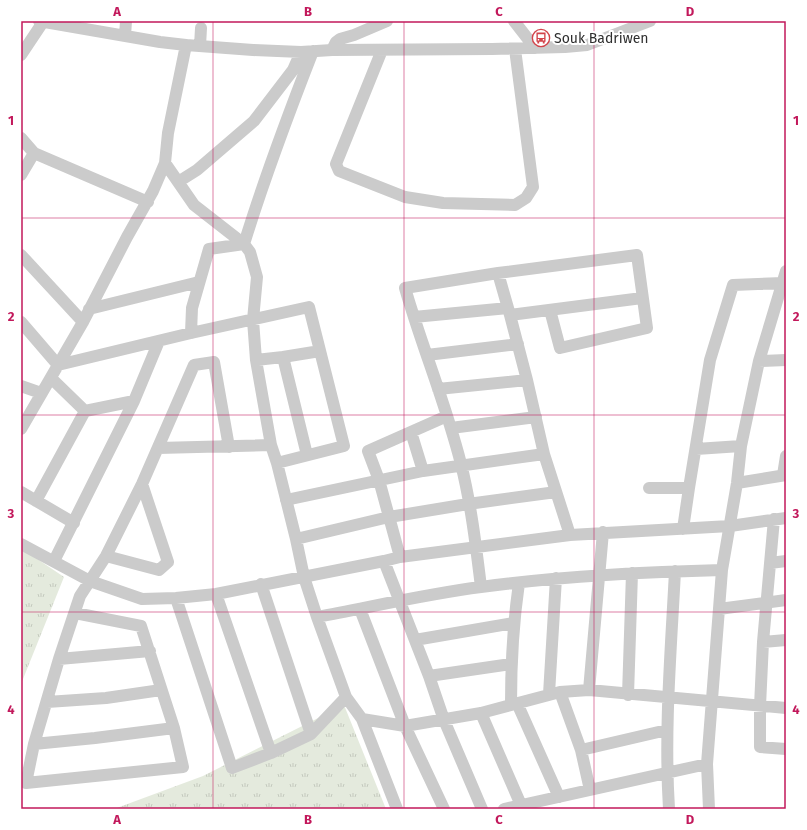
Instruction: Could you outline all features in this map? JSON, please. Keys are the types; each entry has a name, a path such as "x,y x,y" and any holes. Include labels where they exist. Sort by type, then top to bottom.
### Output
{"street":[{"path":"21,55 41,21 160,42 301,52 332,50 514,49 565,47 587,44 646,22"},
{"path":"125,36 126,21"},
{"path":"332,50 340,38 354,35 387,21"},
{"path":"514,21 535,48"},
{"path":"200,46 202,23"},
{"path":"21,430 83,322 127,237 148,202 165,163 168,133 186,45"},
{"path":"382,50 336,164 339,170 405,197 443,203 515,205 526,198 533,187 514,49"},
{"path":"178,182 197,170 254,121 293,70 301,52"},
{"path":"244,244 256,206 313,52"},
{"path":"21,138 34,153 148,202"},
{"path":"21,175 34,153"},
{"path":"165,163 194,205 244,244 250,252 258,277 253,320 256,360 271,445 277,463 304,577 346,697 362,719 398,809"},
{"path":"191,332 192,308 209,249 244,244"},
{"path":"21,255 83,322"},
{"path":"481,587 476,547 461,465 449,422 405,288 498,273 637,255 647,328 560,348 550,310"},
{"path":"498,273 518,344 544,454 570,535"},
{"path":"683,529 710,360 733,285 785,277 760,361 741,446 737,483 722,570 707,764 709,809"},
{"path":"89,309 199,282"},
{"path":"414,317 550,310 642,298"},
{"path":"58,365 160,341 191,332 309,307 344,446 277,463"},
{"path":"21,322 58,365"},
{"path":"54,561 134,401 160,341"},
{"path":"427,355 518,344"},
{"path":"256,360 283,358 320,351"},
{"path":"283,358 307,455"},
{"path":"760,361 786,360"},
{"path":"75,613 141,626 174,728 183,767 26,782 34,744 59,659 80,596 106,556 142,484 194,365 214,362 229,447"},
{"path":"51,378 85,411"},
{"path":"438,389 527,380"},
{"path":"21,386 41,393"},
{"path":"36,501 85,411 134,401"},
{"path":"400,557 379,480 368,451 411,432 449,422 536,417"},
{"path":"411,432 423,471"},
{"path":"158,448 271,445"},
{"path":"696,449 741,446"},
{"path":"286,500 423,471 544,454"},
{"path":"737,483 785,475 786,456"},
{"path":"106,556 159,570 168,562 142,484"},
{"path":"649,488 689,488"},
{"path":"21,492 74,523"},
{"path":"296,539 389,517 556,492"},
{"path":"21,544 90,581 142,599 176,598 216,594 400,557 570,535 730,526 780,518 770,563 762,642 760,747 786,749"},
{"path":"589,690 603,532"},
{"path":"384,561 429,676 444,720 482,809"},
{"path":"770,563 786,561"},
{"path":"317,617 481,587 556,578 632,573 722,570"},
{"path":"669,809 667,730 675,571"},
{"path":"628,694 632,573"},
{"path":"556,578 555,693 581,750 590,790"},
{"path":"519,583 511,664 514,704 559,797"},
{"path":"260,584 311,734"},
{"path":"216,594 271,752"},
{"path":"176,598 232,768 311,734 346,697"},
{"path":"719,609 786,600"},
{"path":"360,609 405,726 444,809"},
{"path":"415,640 514,623"},
{"path":"762,642 786,640"},
{"path":"59,659 150,651"},
{"path":"429,676 511,664"},
{"path":"47,702 106,698 161,690"},
{"path":"362,719 405,726 481,712 555,693 589,690 786,708"},
{"path":"481,712 521,805"},
{"path":"34,744 174,728"},
{"path":"581,750 667,730"},
{"path":"504,809 707,764"}],"green space":[{"path":"21,548 64,577 21,684"},
{"path":"344,705 386,809 114,809 203,776"}],"place":[{"name":"Souk Badriwen","path":"541,38"}]}
